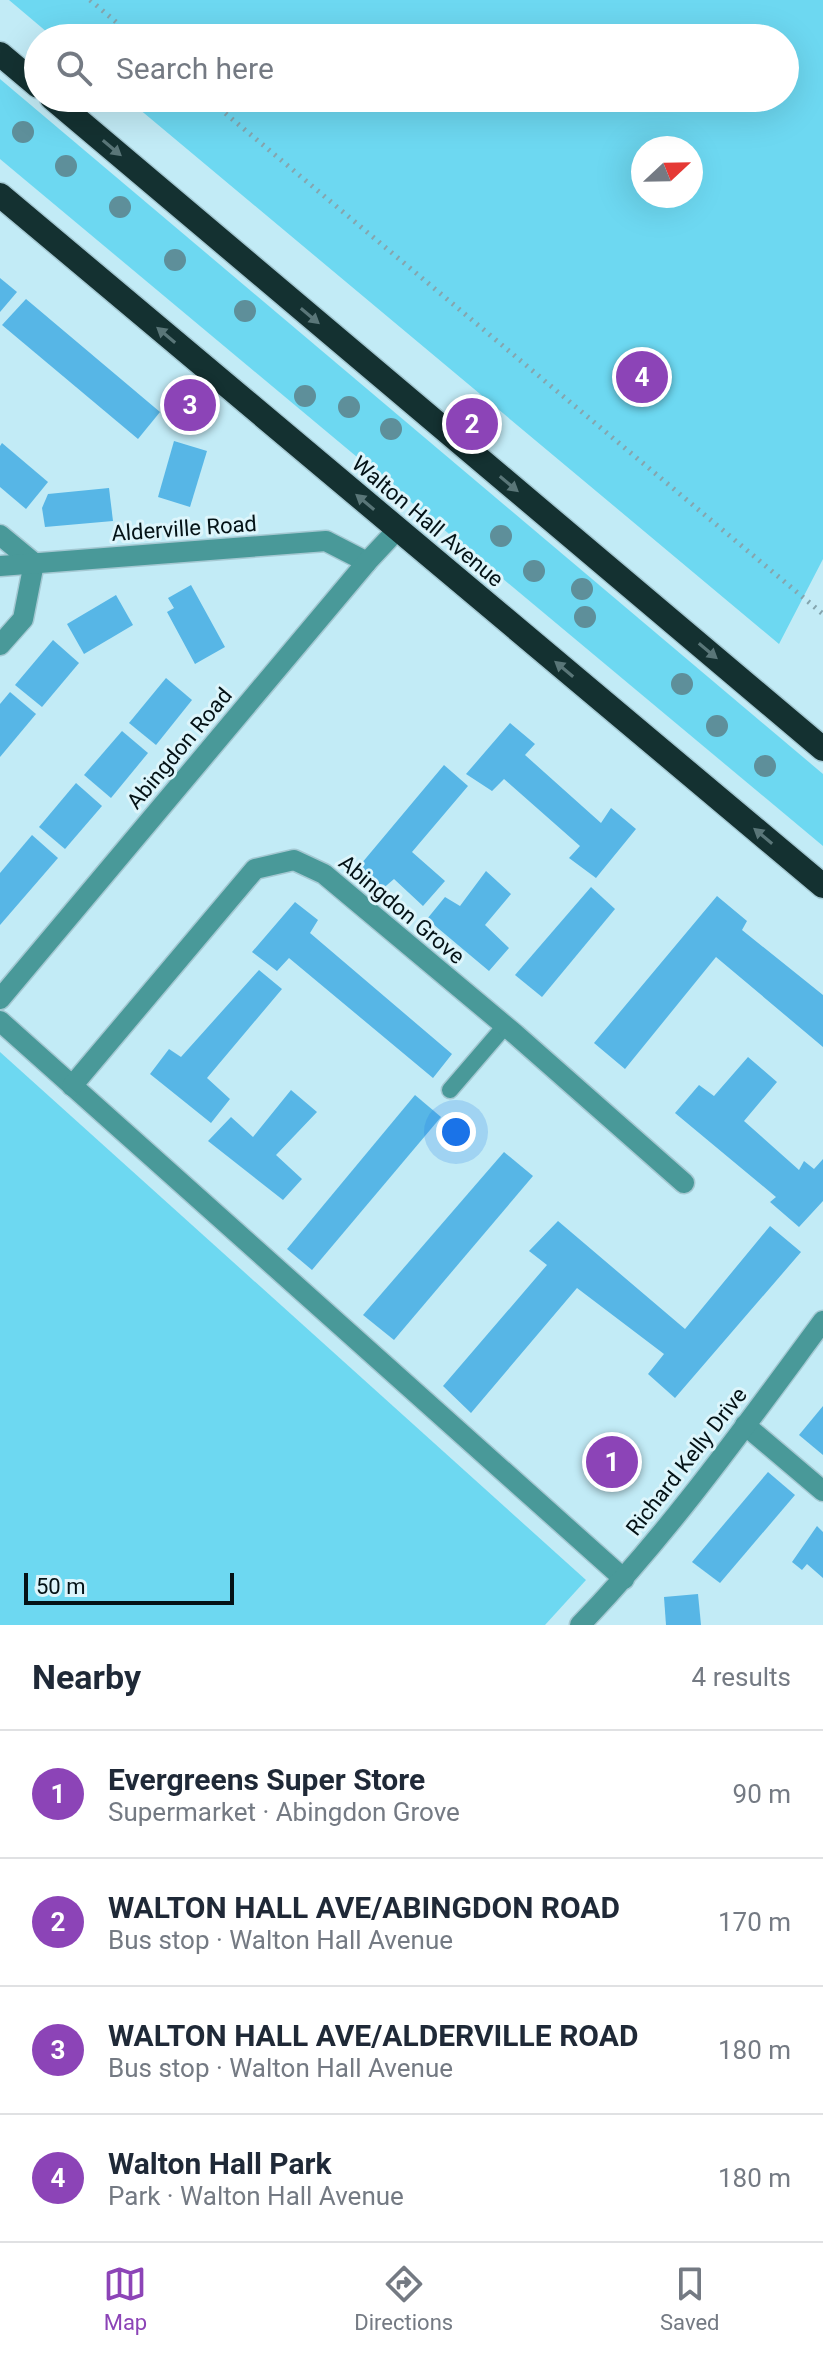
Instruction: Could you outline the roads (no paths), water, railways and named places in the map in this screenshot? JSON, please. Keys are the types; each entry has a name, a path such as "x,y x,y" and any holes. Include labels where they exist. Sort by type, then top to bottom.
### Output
{"highway":[{"path":"0,54 24,74"},
{"path":"69,112 823,749"},
{"name":"Walton Hall Avenue","path":"0,195 823,886"}],"street":[{"name":"Abingdon Road","path":"0,999 397,530"},
{"path":"0,535 34,563 23,619 0,645"},
{"name":"Alderville Road","path":"0,566 326,541 367,562"},
{"name":"Abingdon Grove","path":"72,1086 255,869 294,860 324,874 505,1026 684,1183"},
{"path":"0,1021 624,1579"},
{"name":"Richard Kelly Drive","path":"580,1625 624,1579 823,1321"},
{"path":"745,1425 823,1491"}],"lane":[{"path":"450,1090 505,1026"}],"place":[{"name":"Walton Hall Park","path":"642,377"},
{"name":"WALTON HALL AVE/ALDERVILLE ROAD","path":"190,405"},
{"name":"WALTON HALL AVE/ABINGDON ROAD","path":"472,424"},
{"name":"Evergreens Super Store","path":"612,1462"}]}
